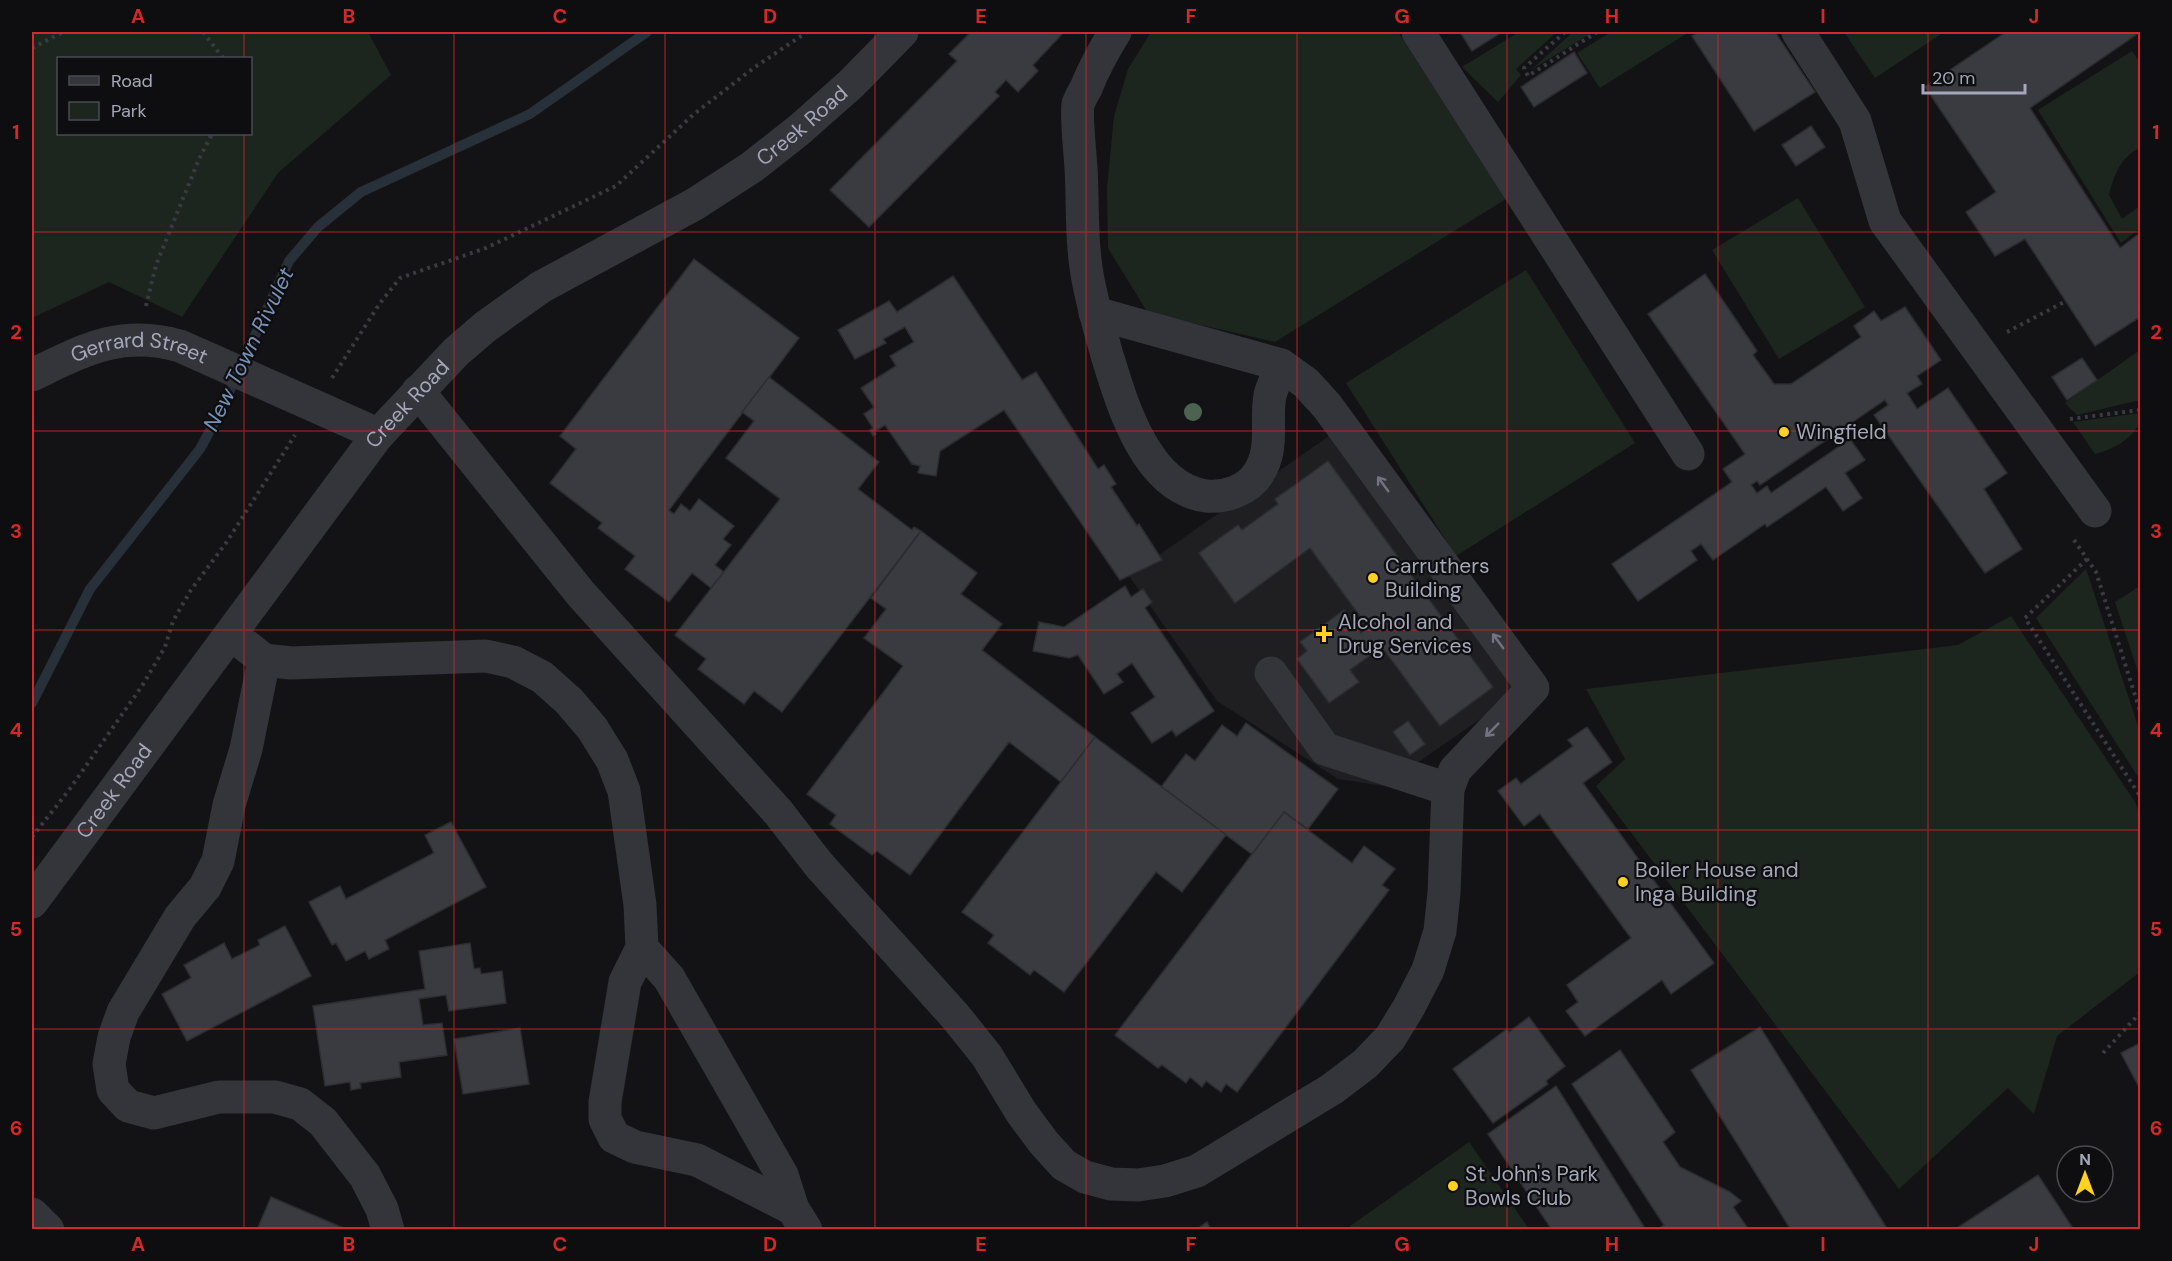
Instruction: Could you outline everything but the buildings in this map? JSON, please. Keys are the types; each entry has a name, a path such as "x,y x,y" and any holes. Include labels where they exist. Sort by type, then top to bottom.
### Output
{"street":[{"name":"Creek Road","path":"32,902 377,436 456,352 485,327 541,287 694,204 752,167 834,99 902,32"},
{"path":"1115,32 1099,57 1078,105 1085,266 1095,313 1120,396 1136,434 1159,469 1178,485 1194,494 1229,495 1244,487 1257,476 1265,461 1269,442 1270,396 1281,365"},
{"path":"1418,32 1688,454"},
{"path":"1798,32 1855,121 1885,221 2095,511"},
{"path":"418,391 581,594 778,812 819,866 955,1016 987,1056 1021,1112 1044,1143 1064,1165 1085,1178 1111,1184 1138,1185 1165,1181 1197,1171 1332,1089 1365,1064 1390,1038 1428,970 1440,932 1444,893 1448,789 1455,770 1533,688 1327,406 1306,383 1281,365 1095,313"},
{"name":"Gerrard Street","path":"32,375 94,347 119,340 159,340 180,346 364,428 377,436"},
{"path":"231,634 264,660 291,663 486,656 513,662 542,677 569,701 591,728 612,760 624,791 640,905 642,948 626,982 605,1102 605,1119 614,1137 636,1147 698,1160 800,1219"},
{"path":"264,660 246,749 229,804 218,861 205,886 180,917 123,1012 114,1037 109,1064 113,1090 128,1106 154,1113 219,1097 275,1097 300,1104 322,1122 365,1176 382,1209 388,1230"},
{"path":"1270,673 1325,749 1448,789"},
{"path":"642,948 669,978 782,1175 800,1219"},
{"path":"32,1214 48,1230"}],"path":[{"path":"32,48 63,32"},
{"path":"203,32 222,57"},
{"path":"1565,32 1524,68 1528,76 1597,32"},
{"path":"139,339 156,265 199,159 211,135"},
{"path":"2004,334 2066,301"},
{"path":"2066,419 2140,411"},
{"path":"2070,534 2096,572 2140,711"},
{"path":"2087,559 2025,618 2140,796"},
{"path":"2103,1053 2140,1013"}],"shaded area":[{"name":"Alcohol and Drug Services","path":"1336,431 1519,692 1384,786 1338,779 1217,701 1129,576"}],"green space":[{"path":"32,32 368,32 391,75 278,173 182,317 109,282 32,318"},
{"path":"1151,32 1398,32 1506,199 1275,342 1148,313 1108,248 1107,188 1114,116 1128,69"},
{"path":"1519,32 1557,32 1516,69 1521,75 1498,102 1462,67"},
{"path":"1573,32 1593,32 1531,70"},
{"path":"1611,32 1689,32 1600,88 1577,53"},
{"path":"1844,32 1944,32 1875,78"},
{"path":"2132,51 2140,63 2140,148 2133,151 2119,167 2109,195 2122,219 2140,206 2140,228 2121,243 2038,110"},
{"path":"1798,198 1865,307 1779,359 1712,250"},
{"path":"1526,270 1635,443 1456,556 1346,383"},
{"path":"2140,350 2140,400 2077,415 2065,403"},
{"path":"2140,413 2139,421 2131,435 2118,445 2095,454 2073,422"},
{"path":"2086,569 2140,732 2140,780 2036,618"},
{"path":"2140,586 2140,678 2115,602"},
{"path":"2011,616 2135,802 2140,815 2140,972 2057,1036 2034,1114 2008,1088 1899,1189 1596,786 1625,759 1586,689 1958,645"},
{"name":"St John's Park Bowls Club","path":"1469,1142 1529,1229 1346,1229"}],"waterway":[{"name":"New Town Rivulet","path":"32,703 90,589 200,449 220,412 289,261 318,227 361,192 530,114 647,32"}],"place":[{"name":"Wingfield","path":"1784,432"},
{"name":"Carruthers Building","path":"1373,578"},
{"name":"Alcohol and Drug Services","path":"1324,634"},
{"name":"Boiler House and Inga Building","path":"1623,882"},
{"name":"St John's Park Bowls Club","path":"1453,1186"}]}
